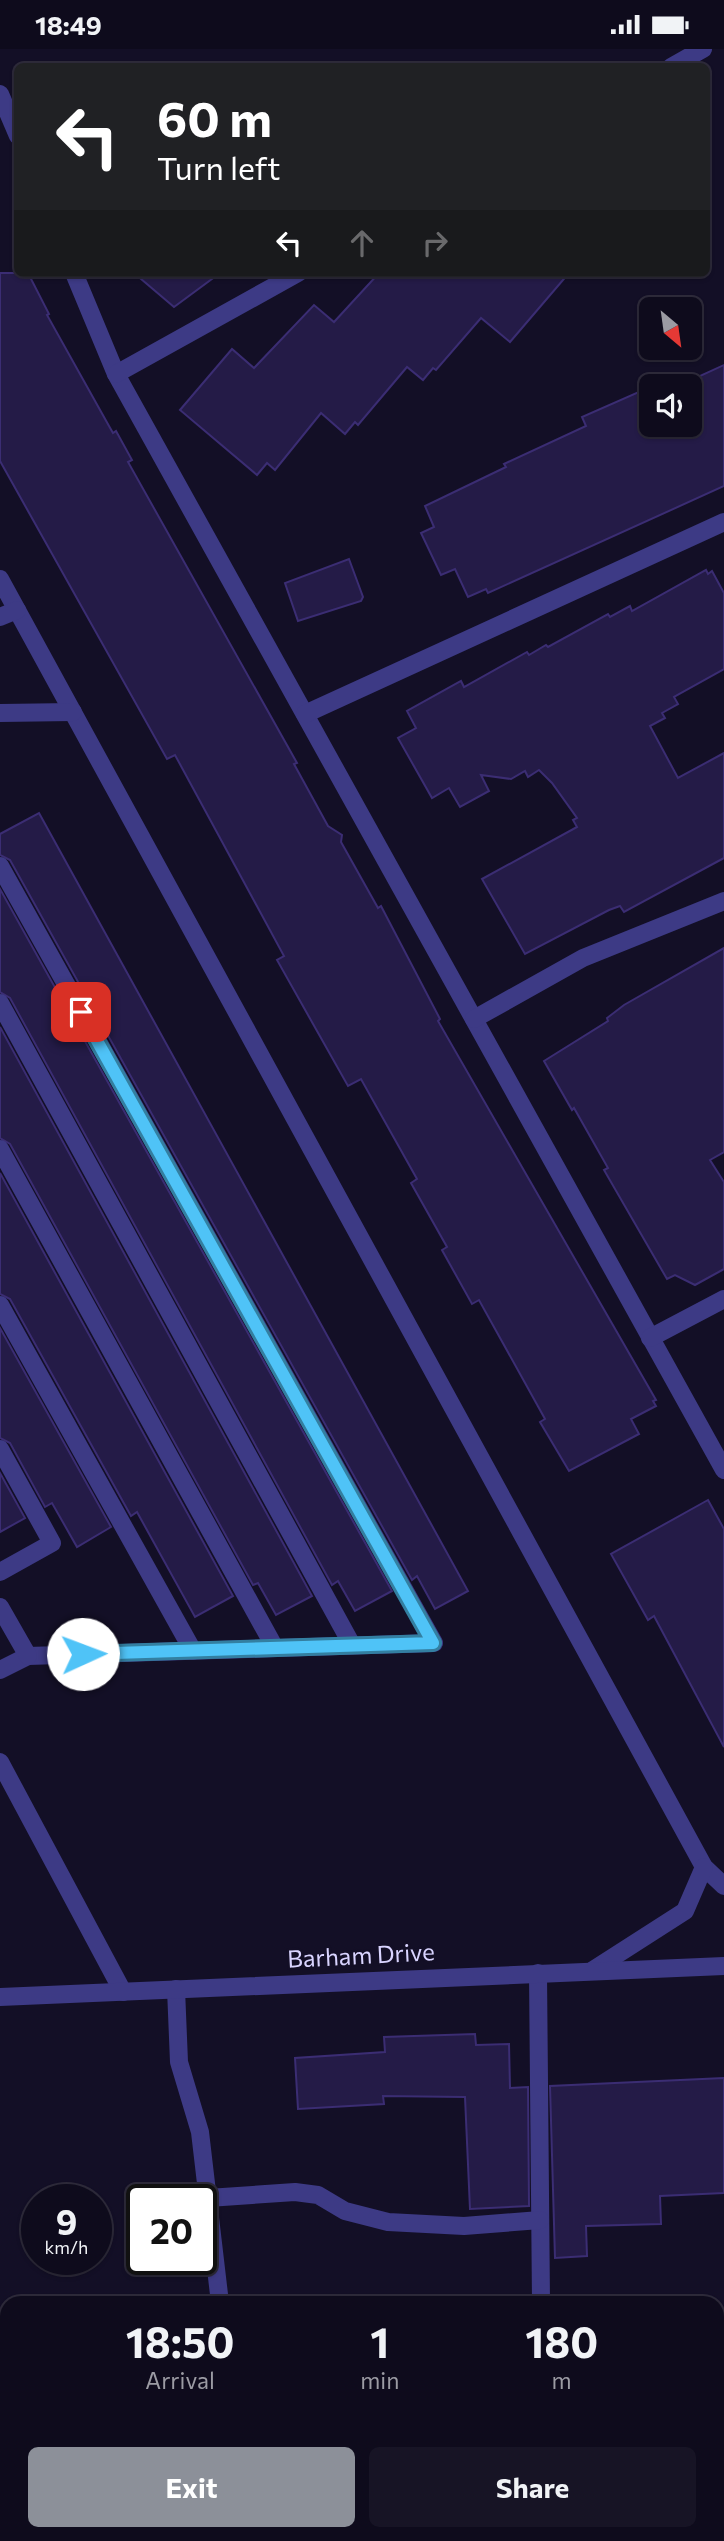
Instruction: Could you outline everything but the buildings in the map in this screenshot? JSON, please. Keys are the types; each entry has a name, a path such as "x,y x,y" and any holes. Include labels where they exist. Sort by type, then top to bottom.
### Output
{"street":[{"path":"678,63 702,49"},
{"path":"0,94 14,127"},
{"path":"76,277 116,374 724,1470"},
{"path":"116,374 291,277"},
{"path":"304,714 724,522"},
{"path":"0,579 8,613 73,712 704,1867 724,1886"},
{"path":"0,713 73,712"},
{"path":"0,866 433,1643 28,1656 0,1670"},
{"path":"474,1019 583,958 724,901"},
{"path":"0,1003 352,1645"},
{"path":"0,1149 275,1648"},
{"path":"650,1338 724,1300"},
{"path":"0,1305 193,1651"},
{"path":"0,1449 52,1543 0,1572"},
{"path":"0,1607 28,1656"},
{"path":"0,1762 123,1992"},
{"path":"593,1971 685,1911 704,1867"},
{"name":"Barham Drive","path":"0,1997 724,1966"},
{"path":"538,1973 541,2296"},
{"path":"176,1989 179,2062 200,2132 206,2184"},
{"path":"217,2197 296,2192 318,2195 345,2211 388,2222 464,2226 540,2220"},
{"path":"217,2275 219,2296"}],"route":[{"path":"81,1012 433,1643 83,1654"}]}
